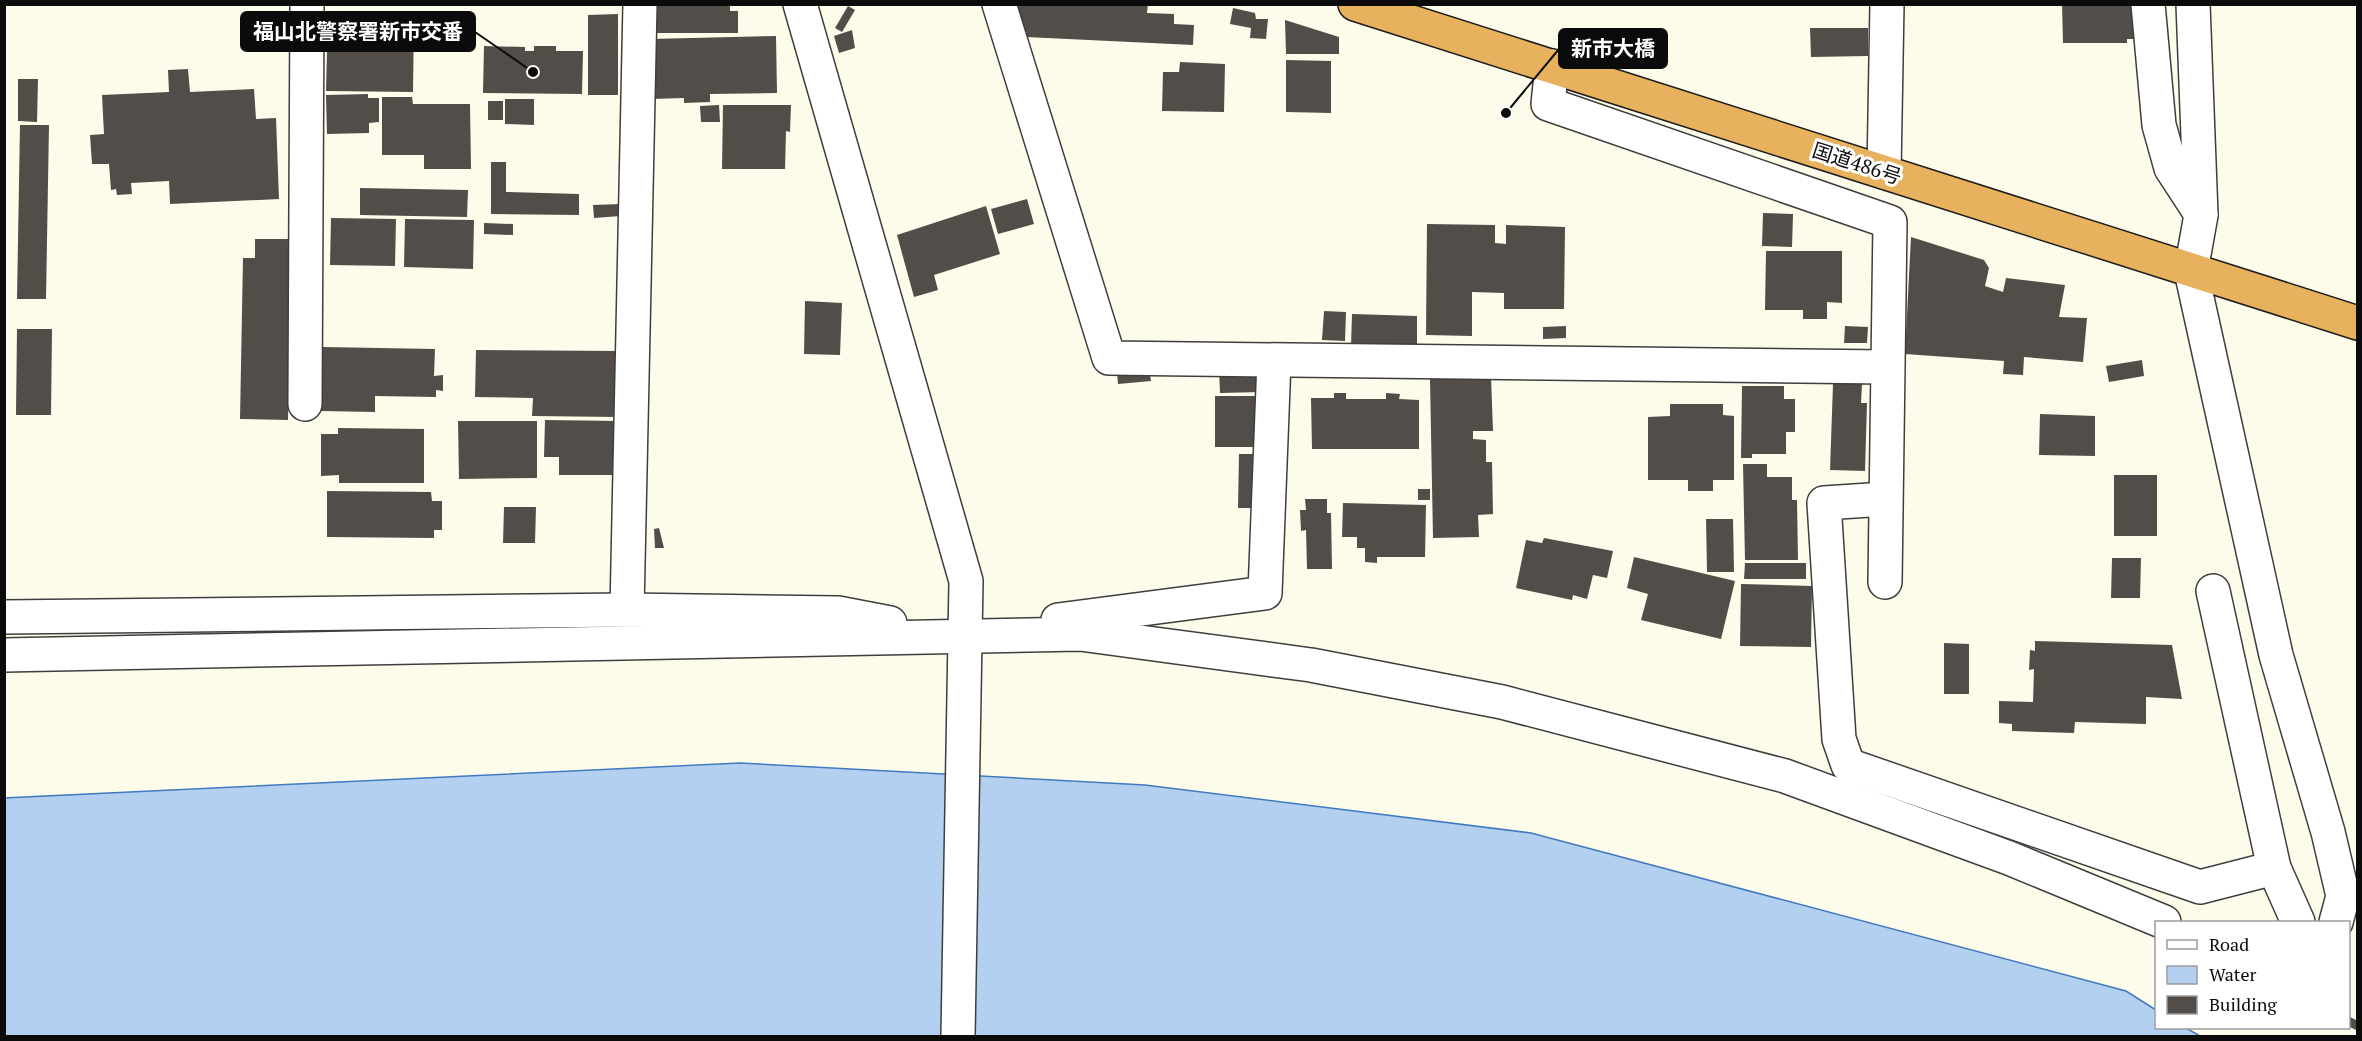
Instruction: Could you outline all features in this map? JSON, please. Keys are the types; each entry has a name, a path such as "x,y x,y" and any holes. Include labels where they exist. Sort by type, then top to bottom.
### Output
{"highway":[{"name":"国道486号","path":"1355,4 2358,323"}],"street":[{"path":"305,404 307,4"},
{"path":"627,610 640,4"},
{"path":"800,4 966,581 963,636 958,1036"},
{"path":"999,4 1110,358 1886,367"},
{"path":"1884,172 1887,4"},
{"path":"2148,4 2159,125 2171,168 2201,215"},
{"path":"2193,4 2201,215 2191,271 2276,655 2328,832 2343,896 2336,921"},
{"path":"1552,66 1548,104 1890,222 1886,367 1885,582"},
{"path":"1016,635 1019,624 1265,593 1274,361"},
{"path":"1885,499 1824,503 1839,739 1848,765 2199,887 2274,868"},
{"path":"2213,591 2274,868 2298,921"},
{"path":"4,617 627,610 838,613 963,636"},
{"path":"4,655 1080,634 1311,665 1502,702 1785,776 2009,858 2162,921"}],"water":[{"path":"740,763 1145,785 1531,833 2126,991 2155,1009 2155,1029 2188,1029 2200,1036 5,1036 4,798"}],"building":[{"path":"651,4 730,4 730,11 738,11 738,33 651,33"},
{"path":"1010,4 1148,4 1147,13 1174,14 1174,24 1194,25 1193,45 1026,37 1027,32 1018,30"},
{"path":"2062,4 2132,4 2134,39 2127,39 2127,43 2063,43"},
{"path":"848,6 855,10 842,32 835,28"},
{"path":"1233,8 1255,13 1256,19 1268,19 1266,39 1250,38 1251,28 1230,24"},
{"path":"328,13 414,15 413,92 326,91"},
{"path":"618,14 618,95 588,95 588,15"},
{"path":"1285,20 1339,37 1339,54 1286,54"},
{"path":"1810,28 1868,28 1868,56 1811,57"},
{"path":"852,30 855,48 839,53 834,36"},
{"path":"776,36 777,93 710,94 710,102 684,103 684,98 651,99 650,39"},
{"path":"484,46 525,47 525,51 534,51 534,46 556,46 556,51 583,51 582,94 483,93"},
{"path":"1286,60 1331,61 1331,113 1286,112"},
{"path":"1180,62 1225,64 1224,112 1162,111 1163,72 1179,72"},
{"path":"188,69 190,92 254,89 256,119 276,118 279,199 170,204 169,181 131,183 132,194 117,195 116,189 111,190 109,164 92,164 90,135 104,134 102,95 169,92 168,70"},
{"path":"18,79 38,79 37,122 18,121"},
{"path":"368,94 368,98 379,98 379,122 369,123 369,133 327,134 326,95"},
{"path":"382,97 412,97 413,104 470,104 471,169 424,169 424,155 382,155"},
{"path":"505,99 534,99 534,125 505,124"},
{"path":"488,101 503,101 503,120 488,120"},
{"path":"719,105 720,122 701,122 700,106"},
{"path":"723,105 791,105 790,132 786,131 785,169 722,169"},
{"path":"20,125 49,125 46,299 17,299"},
{"path":"491,162 506,162 506,192 579,194 579,215 491,214"},
{"path":"360,188 468,190 467,217 360,215"},
{"path":"1027,199 1034,224 998,234 991,209"},
{"path":"621,204 621,216 594,218 593,205"},
{"path":"986,206 1000,254 934,275 938,290 914,297 897,235"},
{"path":"1763,213 1793,214 1792,247 1762,246"},
{"path":"331,218 396,219 395,266 330,265"},
{"path":"405,219 474,220 473,269 404,267"},
{"path":"484,223 513,224 513,235 484,234"},
{"path":"1427,224 1495,225 1495,243 1506,244 1506,225 1565,227 1564,309 1504,309 1504,293 1472,292 1472,336 1426,335"},
{"path":"1911,237 1984,260 1989,268 1985,286 2003,292 2006,278 2065,285 2059,317 2087,318 2083,362 2024,357 2023,375 2003,374 2004,361 1905,354"},
{"path":"255,239 291,239 288,420 240,419 243,258 255,258"},
{"path":"1766,251 1842,251 1842,303 1827,302 1827,319 1803,319 1803,310 1765,310"},
{"path":"805,301 842,303 840,355 804,354"},
{"path":"1324,311 1346,312 1345,341 1322,340"},
{"path":"1352,314 1417,316 1417,349 1351,347"},
{"path":"1566,326 1566,338 1543,339 1543,327"},
{"path":"1845,326 1868,327 1867,343 1844,343"},
{"path":"17,329 52,329 51,415 16,415"},
{"path":"323,347 435,349 434,376 443,375 443,391 436,390 436,397 375,396 375,412 321,411"},
{"path":"476,350 619,351 618,417 532,416 533,398 475,397"},
{"path":"2142,360 2144,376 2109,382 2106,366"},
{"path":"1260,367 1261,392 1220,393 1219,368"},
{"path":"1149,368 1151,381 1118,384 1117,371"},
{"path":"1491,377 1493,431 1473,431 1473,439 1486,440 1486,462 1492,462 1493,514 1478,515 1479,537 1433,538 1430,379"},
{"path":"1833,384 1862,384 1861,403 1867,403 1865,471 1830,470"},
{"path":"1742,386 1784,386 1784,399 1795,399 1795,432 1786,432 1786,454 1752,454 1752,458 1741,458"},
{"path":"1334,393 1346,393 1346,399 1386,399 1386,393 1400,394 1399,399 1419,400 1419,449 1312,449 1311,398 1334,398"},
{"path":"1215,396 1260,396 1259,447 1215,447"},
{"path":"1670,404 1723,404 1723,415 1734,416 1734,480 1713,480 1713,491 1688,491 1688,480 1648,480 1648,417 1670,416"},
{"path":"2040,414 2095,416 2095,456 2039,455"},
{"path":"545,420 620,421 619,475 559,475 559,457 544,457"},
{"path":"458,421 537,421 537,478 459,479"},
{"path":"338,428 424,429 424,483 339,483 339,475 321,476 321,434 338,434"},
{"path":"1239,454 1261,454 1260,508 1238,508"},
{"path":"1743,464 1767,464 1767,477 1792,477 1792,500 1797,500 1798,560 1745,560"},
{"path":"2114,475 2157,475 2157,536 2114,536"},
{"path":"1418,489 1430,489 1430,500 1418,500"},
{"path":"327,491 431,492 432,501 442,501 442,530 434,530 434,538 327,537"},
{"path":"1305,499 1327,499 1327,513 1331,513 1332,569 1307,569 1306,530 1301,531 1300,510 1306,510"},
{"path":"1343,503 1426,505 1425,557 1377,557 1377,563 1365,562 1365,548 1357,548 1357,537 1342,537"},
{"path":"504,507 536,507 535,543 503,543"},
{"path":"1706,519 1733,519 1734,572 1707,572"},
{"path":"659,528 664,548 655,548 654,529"},
{"path":"1544,538 1613,551 1607,578 1593,575 1587,599 1573,595 1572,600 1516,588 1526,540 1542,543"},
{"path":"1634,557 1735,581 1721,639 1641,620 1648,594 1627,588"},
{"path":"2112,558 2141,558 2140,598 2111,598"},
{"path":"1745,563 1806,563 1806,579 1744,579"},
{"path":"1741,584 1812,586 1811,647 1740,646"},
{"path":"2035,641 2172,645 2182,699 2146,697 2146,724 2075,722 2074,733 2012,731 2012,724 1999,723 1999,701 2033,702 2034,669 2029,670 2030,650 2035,651"},
{"path":"1944,643 1969,644 1969,694 1944,694"},
{"path":"2350,1017 2358,1021 2358,1031 2350,1027"}],"place":[{"name":"福山北警察署新市交番","path":"533,72"},
{"name":"新市大橋","path":"1506,113"}]}
